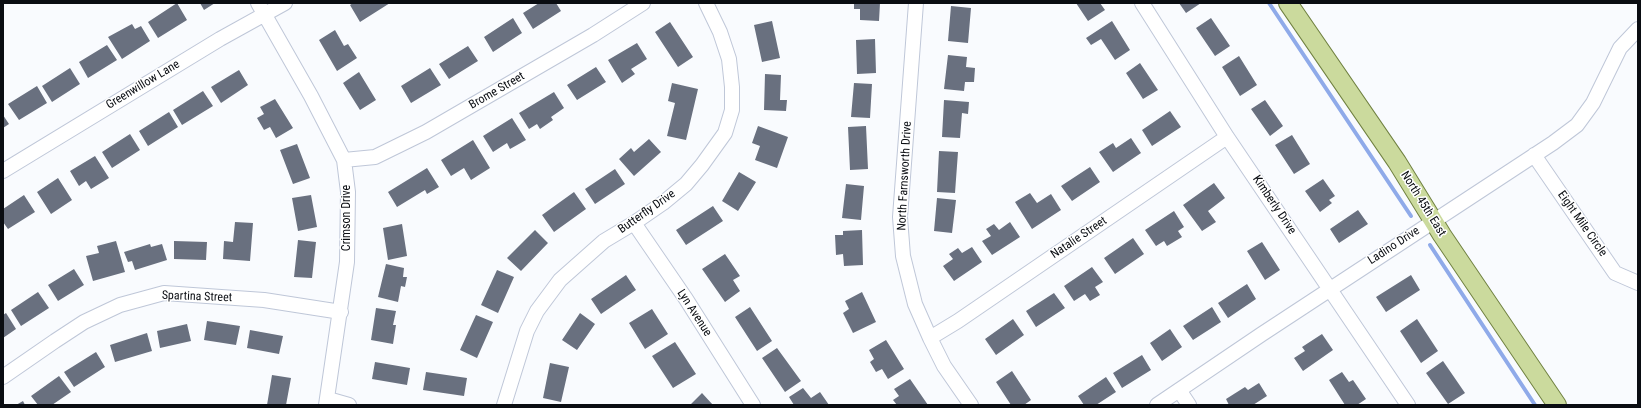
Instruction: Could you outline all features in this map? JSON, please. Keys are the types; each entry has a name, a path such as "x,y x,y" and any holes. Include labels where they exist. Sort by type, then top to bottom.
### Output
{"main road":[{"name":"North 45th East","path":"1288,3 1397,162 1433,220 1557,405"}],"street":[{"name":"Greenwillow Lane","path":"3,171 214,43 261,9 285,3"},
{"name":"Brome Street","path":"344,160 375,157 426,132 643,3"},
{"name":"Butterfly Drive","path":"504,405 527,331 537,311 560,280 604,241 663,203 686,184 725,133 732,110 732,87 729,59 720,32 706,3"},
{"name":"North Farnsworth Drive","path":"916,3 900,216 903,256 915,304 930,338 944,366 971,405"},
{"name":"Kimberly Drive","path":"1142,3 1227,137 1408,405"},
{"name":"Crimson Drive","path":"261,9 311,96 344,160 348,192 347,262 327,402"},
{"name":"Ladino Drive","path":"1157,405 1330,288 1534,155 1577,125 1593,103 1620,48 1638,29"},
{"name":"Natalie Street","path":"930,338 958,321 1227,137"},
{"name":"Eight Mile Circle","path":"1534,155 1615,273 1638,283"},
{"name":"Lyn Avenue","path":"634,223 686,299 752,405"},
{"name":"Spartina Street","path":"3,377 55,340 84,322 120,305 164,293 264,300 340,312"},
{"path":"1179,390 1189,405"},
{"path":"327,402 349,405"}],"building":[{"path":"177,3 187,20 158,38 148,22"},
{"path":"200,3 215,3 204,10"},
{"path":"353,3 390,3 360,22 350,5"},
{"path":"539,3 556,3 561,11 533,29 523,13"},
{"path":"854,3 880,3 879,21 860,20 860,9 854,9"},
{"path":"1076,3 1100,3 1105,10 1088,21"},
{"path":"1179,3 1201,3 1186,13"},
{"path":"951,6 971,8 968,43 948,41"},
{"path":"513,18 522,33 493,52 484,37"},
{"path":"1211,18 1230,46 1215,56 1196,28"},
{"path":"772,21 780,58 762,62 754,25"},
{"path":"1112,21 1130,50 1115,60 1101,39 1091,45 1086,38"},
{"path":"670,22 693,57 678,67 655,32"},
{"path":"132,24 135,29 141,26 150,41 122,59 108,37"},
{"path":"335,30 344,46 348,44 357,58 337,71 319,40"},
{"path":"875,39 876,73 857,74 856,40"},
{"path":"637,43 647,59 631,69 635,74 622,83 608,60"},
{"path":"107,45 117,60 88,78 79,62"},
{"path":"468,46 478,61 449,79 439,64"},
{"path":"948,55 967,57 966,67 975,68 974,82 965,82 964,91 944,89"},
{"path":"1239,56 1257,85 1240,96 1222,67"},
{"path":"1140,63 1158,90 1143,99 1126,73"},
{"path":"596,67 606,82 577,100 567,85"},
{"path":"70,68 80,84 52,102 42,86"},
{"path":"430,68 441,85 411,103 401,86"},
{"path":"239,70 248,85 221,103 211,87"},
{"path":"359,72 376,100 360,110 343,83"},
{"path":"765,74 781,75 780,100 787,100 786,111 764,110"},
{"path":"672,83 698,89 686,140 667,136 675,103 668,101"},
{"path":"854,83 872,84 870,118 851,117"},
{"path":"37,86 47,103 19,120 8,104"},
{"path":"203,91 213,106 182,125 173,110"},
{"path":"554,92 564,108 551,117 553,120 540,129 537,124 529,129 519,113"},
{"path":"275,99 293,128 276,138 270,127 264,130 257,118 264,114 260,107"},
{"path":"944,100 969,102 968,114 962,113 960,138 942,137"},
{"path":"1265,100 1283,126 1270,136 1251,109"},
{"path":"1170,111 1181,127 1152,146 1142,130"},
{"path":"169,112 178,127 148,146 139,131"},
{"path":"3,115 9,124 3,128"},
{"path":"512,118 526,140 510,149 507,143 493,152 483,136"},
{"path":"758,126 788,137 777,168 755,160 760,146 752,143"},
{"path":"866,126 868,169 850,170 848,127"},
{"path":"130,134 140,150 112,168 102,152"},
{"path":"1292,135 1310,164 1294,174 1275,145"},
{"path":"1131,138 1141,153 1113,172 1099,152 1113,143 1116,148"},
{"path":"649,139 661,152 634,176 619,159 631,148 634,152"},
{"path":"473,140 490,168 471,180 464,168 451,176 441,160"},
{"path":"297,144 310,178 293,184 280,150"},
{"path":"939,151 958,152 955,193 937,192"},
{"path":"95,156 109,178 91,189 86,181 79,186 70,171"},
{"path":"1090,167 1100,182 1072,201 1061,186"},
{"path":"427,168 439,187 427,194 425,190 397,207 388,192"},
{"path":"615,169 625,184 595,204 585,189"},
{"path":"739,172 756,182 738,211 722,201"},
{"path":"58,178 72,200 51,214 37,192"},
{"path":"1323,179 1335,196 1329,200 1332,203 1320,212 1305,191"},
{"path":"1214,183 1225,198 1208,211 1216,222 1202,231 1183,205"},
{"path":"846,184 864,186 861,220 842,218"},
{"path":"574,192 586,209 554,232 542,215"},
{"path":"1030,193 1037,203 1051,194 1061,210 1032,229 1015,202"},
{"path":"24,195 35,212 8,229 3,222 3,209"},
{"path":"311,195 317,227 298,231 292,198"},
{"path":"937,198 956,200 952,233 934,231"},
{"path":"713,206 723,221 686,245 676,230"},
{"path":"1358,210 1368,224 1339,243 1330,229"},
{"path":"1174,211 1184,227 1178,231 1182,237 1167,246 1164,241 1156,246 1145,230"},
{"path":"235,222 253,223 250,261 223,259 224,241 233,242"},
{"path":"1010,222 1020,237 992,255 982,241 991,236 986,229 994,224 999,230"},
{"path":"402,224 407,256 388,260 383,228"},
{"path":"535,230 548,243 521,271 507,258"},
{"path":"862,230 863,265 844,266 843,254 836,255 835,235 843,235 843,231"},
{"path":"1133,238 1144,254 1115,274 1104,258"},
{"path":"298,240 316,242 312,278 294,277"},
{"path":"116,241 125,272 93,281 86,256 99,253 97,246"},
{"path":"174,241 207,242 206,260 174,259"},
{"path":"1262,242 1280,270 1265,280 1247,251"},
{"path":"150,244 151,247 162,244 167,260 135,270 132,261 128,262 124,252"},
{"path":"972,247 982,262 954,281 943,266 953,259 949,254 958,248 962,253"},
{"path":"725,254 740,276 733,280 740,291 725,302 702,269"},
{"path":"386,264 404,268 403,277 407,277 405,287 401,286 398,302 378,297"},
{"path":"1092,267 1103,282 1095,287 1100,295 1090,301 1085,294 1074,301 1064,286"},
{"path":"74,269 84,285 58,301 48,285"},
{"path":"497,270 514,277 498,313 481,305"},
{"path":"626,275 636,290 601,314 591,299"},
{"path":"1411,275 1420,290 1386,312 1376,297"},
{"path":"1247,284 1256,299 1228,318 1218,303"},
{"path":"38,292 49,308 21,326 11,310"},
{"path":"862,292 876,322 853,333 843,313 849,309 845,301"},
{"path":"1054,293 1065,308 1036,327 1026,311"},
{"path":"750,307 772,341 757,351 735,317"},
{"path":"1212,307 1221,322 1193,340 1183,326"},
{"path":"376,308 396,311 393,325 396,325 393,344 371,340"},
{"path":"652,309 668,334 645,349 629,323"},
{"path":"6,313 16,329 3,338 3,315"},
{"path":"580,313 595,324 577,350 562,340"},
{"path":"476,315 493,322 477,358 460,350"},
{"path":"1013,319 1024,335 996,355 985,339"},
{"path":"1417,319 1438,351 1421,363 1400,331"},
{"path":"207,321 240,326 236,345 204,340"},
{"path":"187,324 191,341 160,348 157,331"},
{"path":"1170,329 1182,347 1162,361 1150,343"},
{"path":"250,330 283,336 279,354 247,348"},
{"path":"147,333 152,351 115,362 110,345"},
{"path":"1322,334 1333,350 1303,371 1294,358 1305,351 1302,347"},
{"path":"886,340 904,369 888,379 882,369 876,372 870,362 874,359 869,350"},
{"path":"675,342 696,374 673,388 652,356"},
{"path":"777,348 801,381 785,392 762,358"},
{"path":"96,352 105,367 74,387 64,372"},
{"path":"1142,355 1151,370 1122,388 1113,373"},
{"path":"1443,361 1465,393 1448,404 1426,373"},
{"path":"375,362 410,368 407,385 372,379"},
{"path":"550,363 569,367 561,402 543,398"},
{"path":"1012,371 1031,400 1024,405 1011,405 996,382"},
{"path":"426,372 467,378 464,396 423,390"},
{"path":"1342,372 1349,382 1353,380 1366,399 1357,405 1345,405 1329,380"},
{"path":"272,375 291,378 286,405 267,405"},
{"path":"59,376 71,392 52,405 38,405 31,396"},
{"path":"1106,377 1116,392 1096,405 1084,405 1078,396"},
{"path":"910,379 928,405 897,405 893,400 899,396 894,389"},
{"path":"1259,383 1267,396 1253,405 1229,405 1226,399 1245,387 1248,390"},
{"path":"803,388 811,398 820,392 829,405 794,405 789,397"},
{"path":"702,393 713,405 690,405"},
{"path":"23,401 25,405 16,405"}],"waterway":[{"path":"1269,3 1411,216"},
{"path":"1430,245 1535,405"}]}
